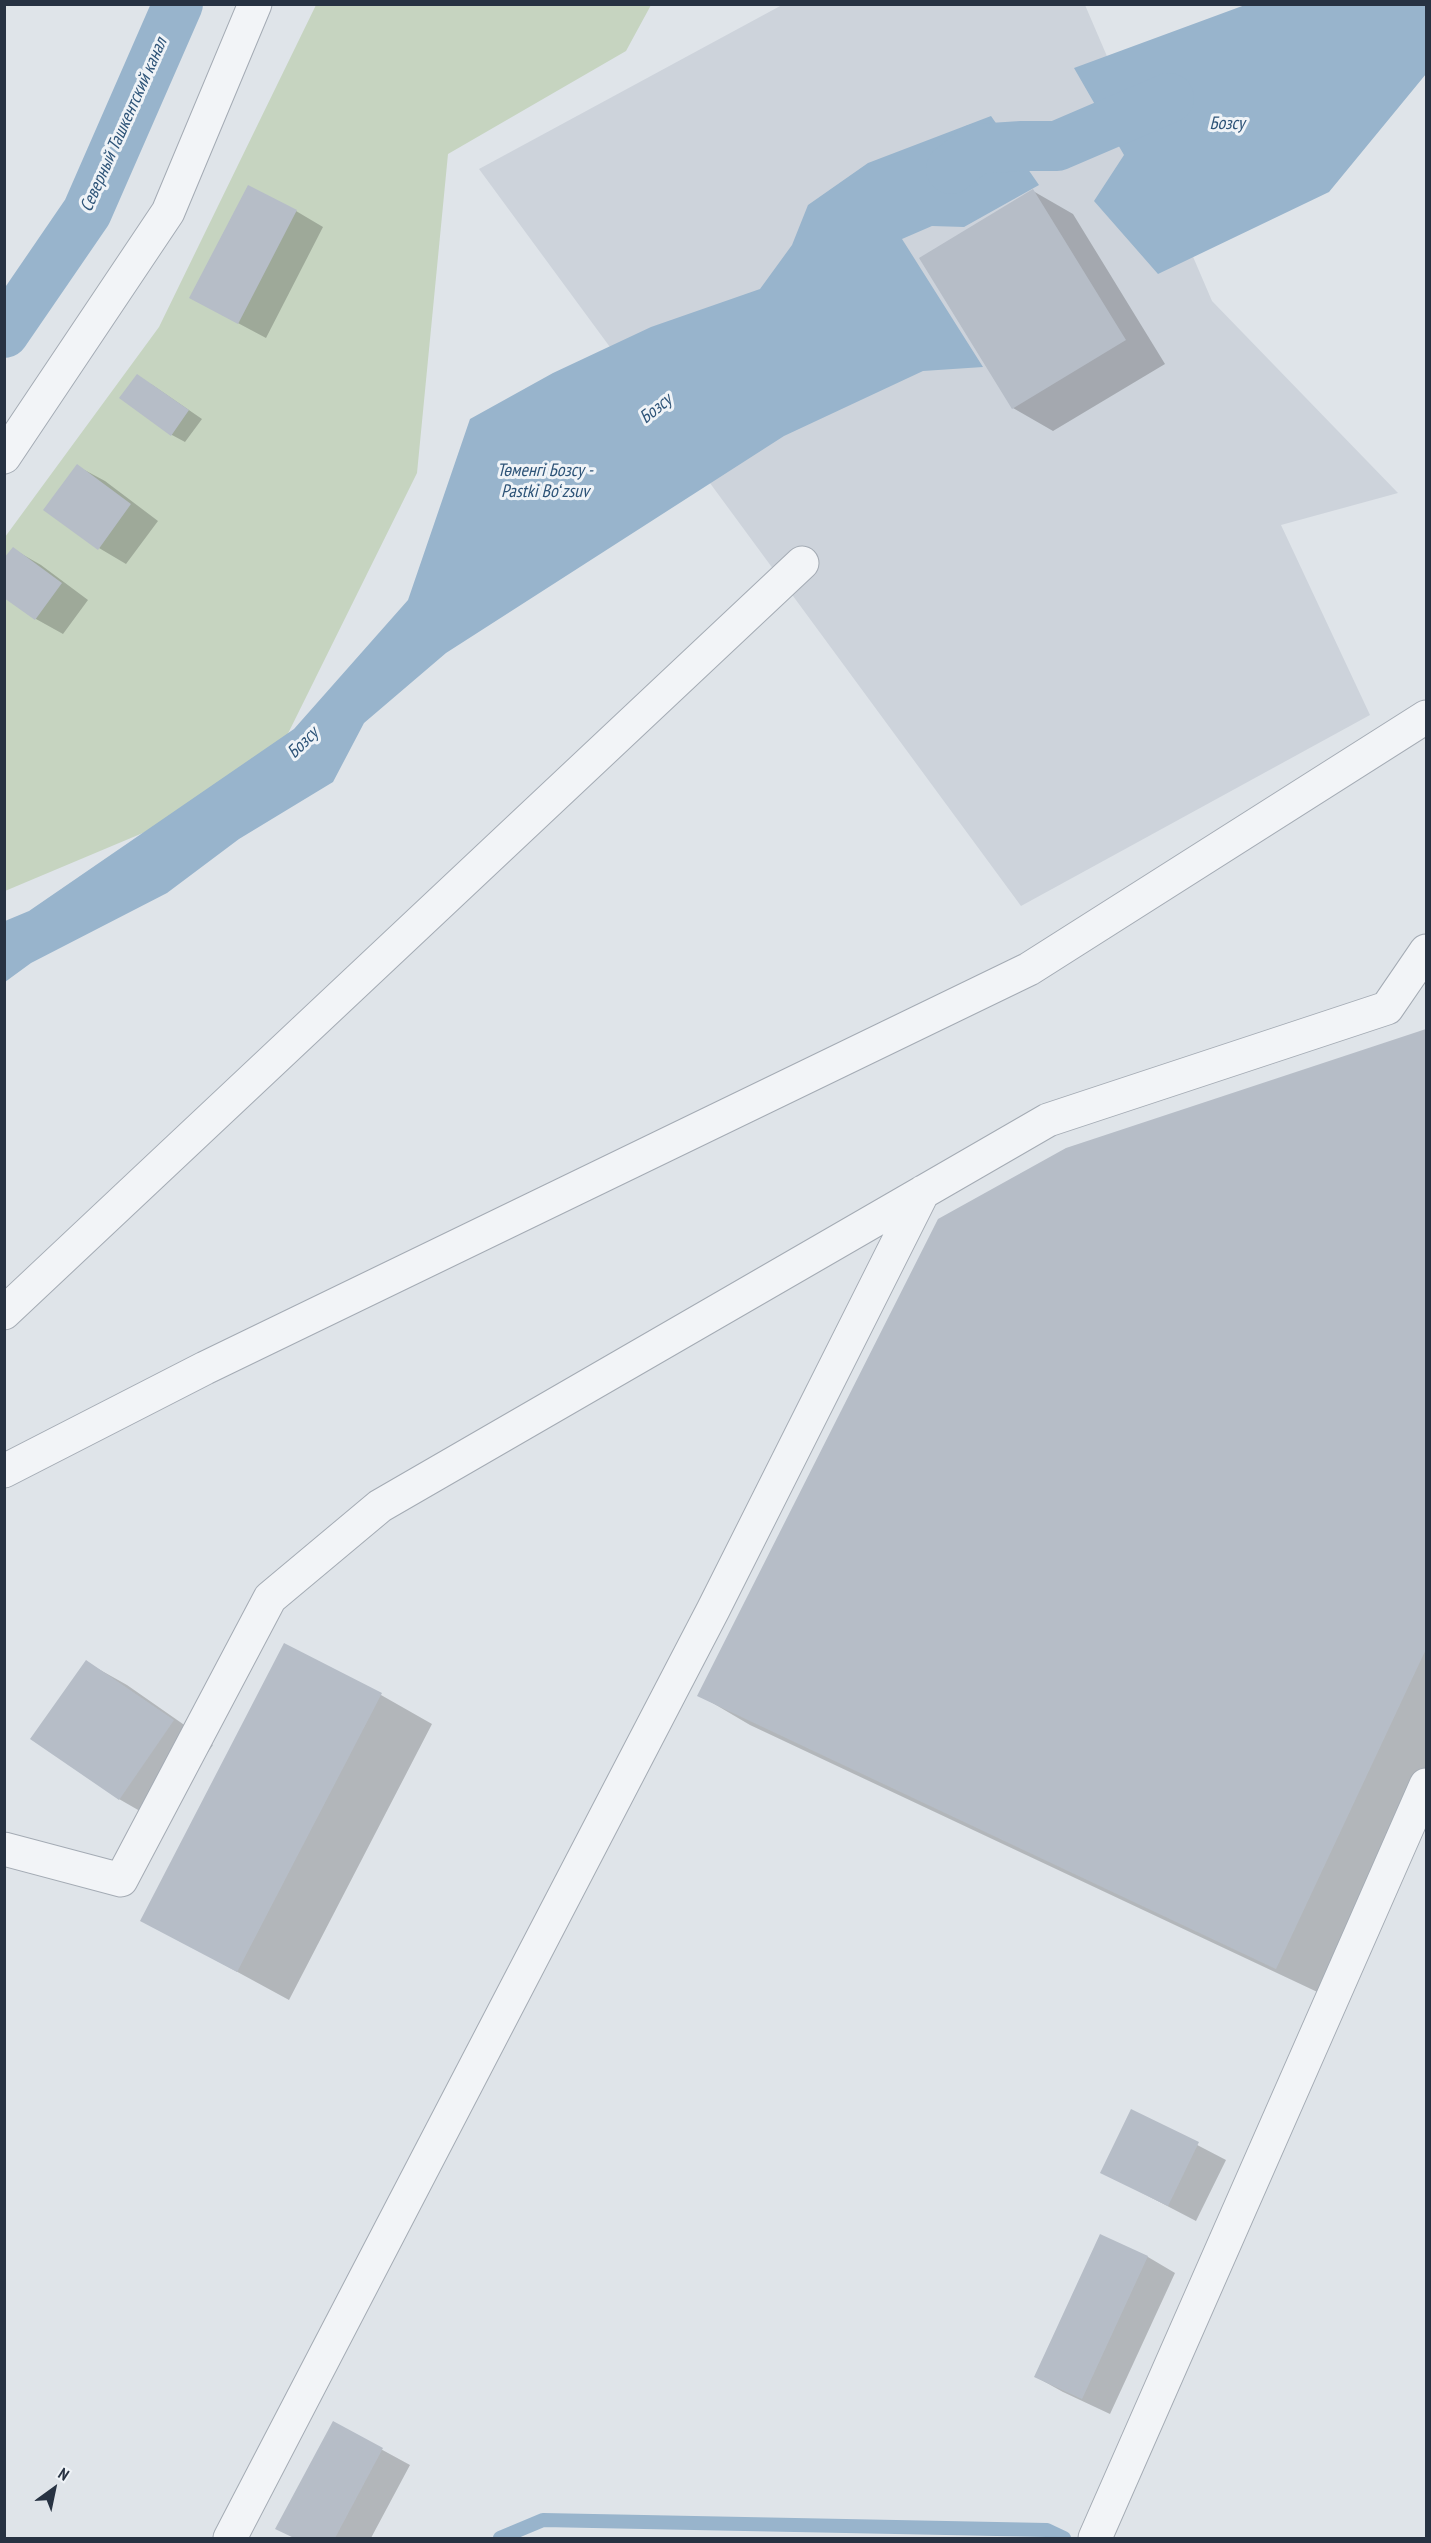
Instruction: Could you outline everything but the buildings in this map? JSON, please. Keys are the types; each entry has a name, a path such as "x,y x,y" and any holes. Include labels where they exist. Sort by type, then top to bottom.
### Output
{"street":[{"path":"4,457 168,212 255,4"},
{"path":"4,1313 802,563"},
{"path":"4,1471 205,1368 1029,969 1426,717"},
{"path":"4,1849 121,1880 270,1598 380,1506 1048,1120 1387,1008 1426,951"},
{"path":"230,2538 708,1621 923,1192"},
{"path":"1099,2528 1426,1785"}],"shaded area":[{"path":"782,5 1085,5 1212,301 1398,493 1281,525 1370,715 1021,906 479,169"}],"green space":[{"path":"316,5 651,5 626,51 448,154 417,473 264,782 5,891 5,537 159,327"}],"water":[{"name":"Бозсу","path":"1245,5 1426,5 1426,74 1329,192 1158,274 1094,201 1124,155 1074,68"},
{"name":"Төменгі Бозсу - Pastki Boʻzsuv","path":"991,116 1039,185 964,227 932,226 902,239 983,367 923,371 784,436 446,653 364,723 333,782 239,839 167,893 31,963 5,982 5,921 29,911 294,729 408,600 470,419 553,373 651,327 760,289 792,245 808,205 868,163"}],"waterway":[{"name":"Северный Ташкентский канал","path":"4,333 87,212 178,4"},
{"name":"Бозсу","path":"951,169 976,149 1057,146 1169,98"},
{"path":"500,2538 543,2520 1047,2530 1064,2538"}]}
